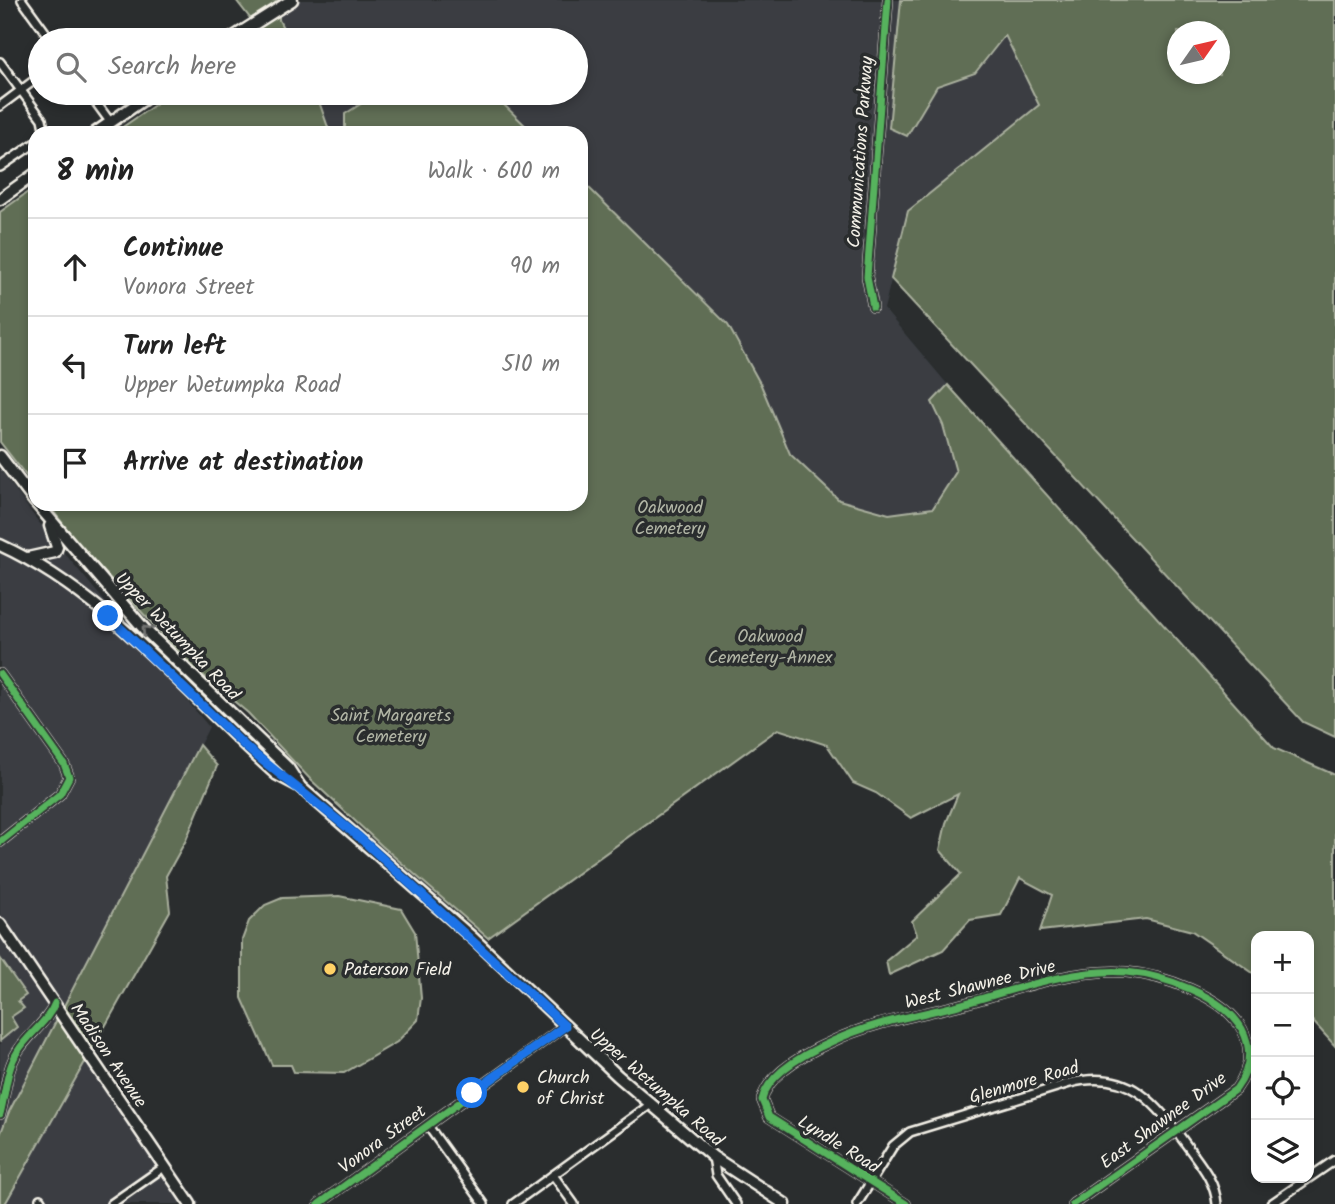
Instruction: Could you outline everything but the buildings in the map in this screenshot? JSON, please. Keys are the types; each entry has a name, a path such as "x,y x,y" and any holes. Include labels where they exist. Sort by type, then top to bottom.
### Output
{"main road":[{"path":"248,28 292,0"},
{"path":"105,126 136,105"},
{"path":"0,199 28,179"},
{"name":"Upper Wetumpka Road","path":"0,456 28,493"},
{"name":"Upper Wetumpka Road","path":"42,511 172,657 288,768 299,786 387,861 651,1104 713,1157 785,1204"},
{"path":"27,558 48,555 57,547 46,516"},
{"name":"Upper Wetumpka Road","path":"0,545 52,571 89,599 248,749 284,780 299,786"},
{"path":"163,667 172,657"},
{"name":"Madison Avenue","path":"0,924 190,1204"}],"street":[{"path":"22,0 42,28"},
{"name":"Communications Parkway","path":"873,307 868,266 888,0"},
{"path":"0,62 28,100"},
{"path":"0,106 28,85"},
{"path":"32,105 44,126"},
{"path":"98,105 111,122"},
{"path":"0,167 28,149"},
{"path":"0,674 64,764 69,777 60,794 0,842"},
{"name":"West Shawnee Drive","path":"762,1105 766,1089 775,1077 834,1040 876,1026 1084,974 1126,972 1149,976 1192,990 1236,1021 1249,1048"},
{"path":"0,1114 12,1062 24,1042 47,1019 55,1003"},
{"name":"Vonora Street","path":"320,1204 565,1026"},
{"name":"East Shawnee Drive","path":"1073,1204 1237,1089 1247,1069 1249,1048"},
{"name":"Glenmore Road","path":"857,1204 893,1146 910,1132 1081,1080 1109,1080 1136,1089 1157,1106 1209,1177 1217,1204"},
{"path":"513,1204 651,1104"},
{"name":"Lyndle Road","path":"762,1105 774,1121 906,1204"},
{"path":"428,1126 484,1204"},
{"path":"713,1157 716,1175 736,1204"},
{"path":"1271,1204 1335,1160"},
{"path":"111,1204 164,1167"},
{"path":"553,1175 574,1204"}],"shaded area":[{"path":"279,0 901,0 889,128 937,86 975,73 1005,35 1039,105 908,211 884,309 948,385 932,402 943,425 956,472 933,508 889,514 839,500 790,454 761,385 728,325 588,187 588,126 526,126 505,105 588,105 588,28 283,28 279,20"},
{"path":"320,105 359,105 345,114 345,126 328,126"},
{"path":"0,469 28,511 209,727 0,1135"},
{"path":"93,1049 200,1204 5,1204"}],"green space":[{"path":"236,0 279,0 279,20 283,28 258,28"},
{"path":"901,0 1335,0 1335,737 1303,722 891,279 908,211 1039,105 1005,35 975,73 937,86 907,136 889,128"},
{"path":"155,105 320,105 328,126 124,126"},
{"path":"359,105 504,105 526,126 345,126 345,114"},
{"path":"588,187 728,325 761,385 790,454 839,500 889,514 933,508 956,472 943,425 932,402 948,385 1274,748 1335,775 1335,1046 1314,1023 1314,931 1251,931 1251,972 1192,931 1146,919 1040,931 1052,895 1020,878 1001,915 970,920 943,950 889,975 886,961 917,935 912,921 961,874 940,850 946,823 958,794 911,818 876,793 853,783 827,745 778,729 488,938 382,846 311,780 248,713 192,666 80,546 53,511 588,511"},
{"path":"28,192 28,478 0,442 0,212"},
{"path":"199,745 217,766 186,840 166,876 170,911 5,1204 0,1204 0,1135 9,1112"},
{"name":"Paterson Field","path":"339,896 401,909 415,932 421,998 418,1020 397,1042 344,1073 294,1072 291,1065 272,1065 242,998 242,940 249,921 265,905 282,898"},
{"path":"0,958 26,995 18,1001 24,1008 11,1017 17,1027 0,1041"}],"cycle path":[{"path":"873,307 867,277 888,0"},
{"path":"0,674 64,764 69,777 60,794 0,842"},
{"path":"906,1204 769,1117 762,1100 772,1081 790,1064 812,1051 862,1029 1062,977 1105,972 1141,974 1174,983 1207,997 1233,1017 1242,1029 1248,1045 1247,1067 1236,1089 1073,1204"},
{"path":"0,1114 14,1058 55,1003"},
{"path":"319,1204 565,1026"}],"place":[{"name":"Paterson Field","path":"330,969"},
{"name":"Church of Christ","path":"523,1087"}],"route":[{"path":"108,616 248,749 284,780 299,786 359,837 474,939 565,1026 472,1093"}],"park label":[{"name":"Oakwood Cemetery","path":"670,517"},
{"name":"Oakwood Cemetery-Annex","path":"770,646"},
{"name":"Saint Margarets Cemetery","path":"391,725"}]}
